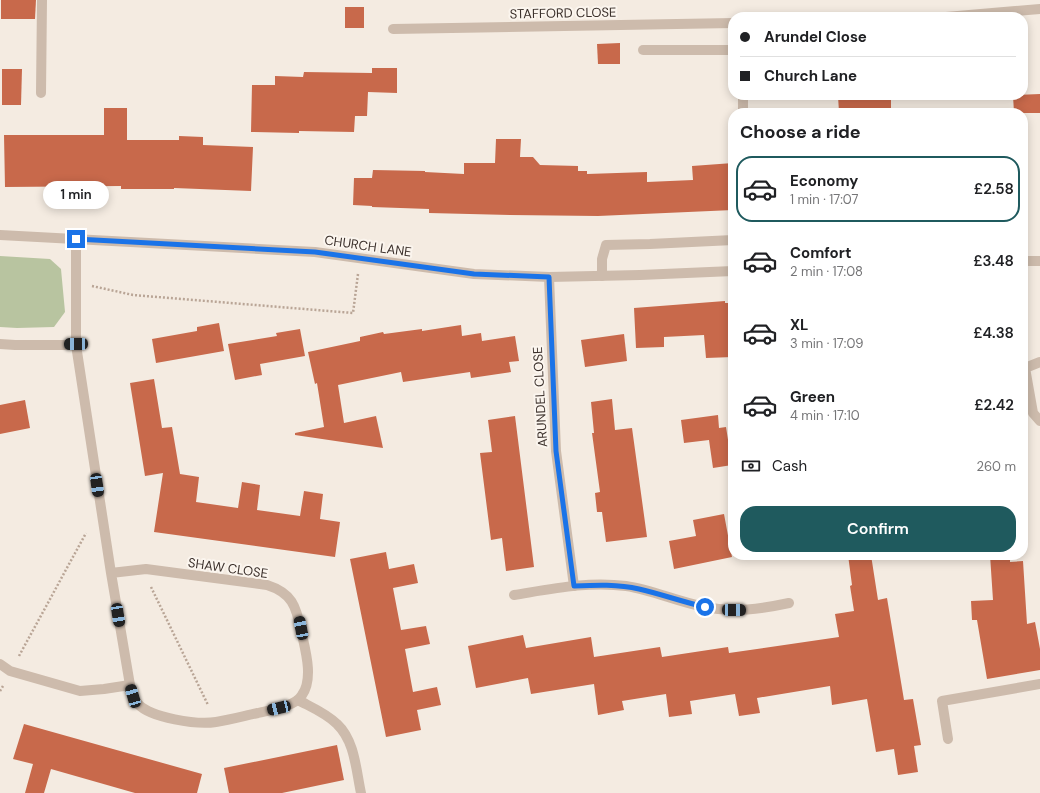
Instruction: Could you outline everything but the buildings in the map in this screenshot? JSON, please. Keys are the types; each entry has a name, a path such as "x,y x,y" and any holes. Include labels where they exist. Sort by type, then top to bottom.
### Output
{"street":[{"path":"41,94 42,0"},
{"path":"1013,12 1040,10"},
{"name":"STAFFORD CLOSE","path":"393,29 728,23"},
{"path":"643,50 728,50"},
{"name":"CHURCH LANE","path":"0,235 315,252 474,274 549,277 728,270"},
{"path":"76,239 76,344 111,573 133,696 137,703 149,712 187,722 202,723 216,722 279,708 298,700 331,719 344,731 351,745 361,793"},
{"path":"602,276 602,259 606,245 728,240"},
{"path":"1028,261 1040,261"},
{"name":"ARUNDEL CLOSE","path":"549,277 556,451 574,586"},
{"path":"0,344 15,346 76,344"},
{"path":"1028,363 1040,362"},
{"path":"1028,413 1040,421"},
{"name":"SHAW CLOSE","path":"111,573 146,569 267,585 282,591 293,602 298,617 308,668 305,688 302,696 298,700"},
{"path":"514,595 574,586 611,585 640,589 705,607 724,610 762,609 789,603"},
{"path":"0,664 10,671 80,691 130,685"},
{"path":"948,738 942,701 1040,684"}],"path":[{"path":"76,282 132,295 352,313 360,258"},
{"path":"0,691 86,532 102,517"},
{"path":"146,569 150,586 216,722"}],"green space":[{"path":"0,256 50,259 61,269 65,312 54,327 0,327"}],"route":[{"path":"76,239 315,252 474,274 549,277 556,451 574,586 625,586 705,607"}]}
